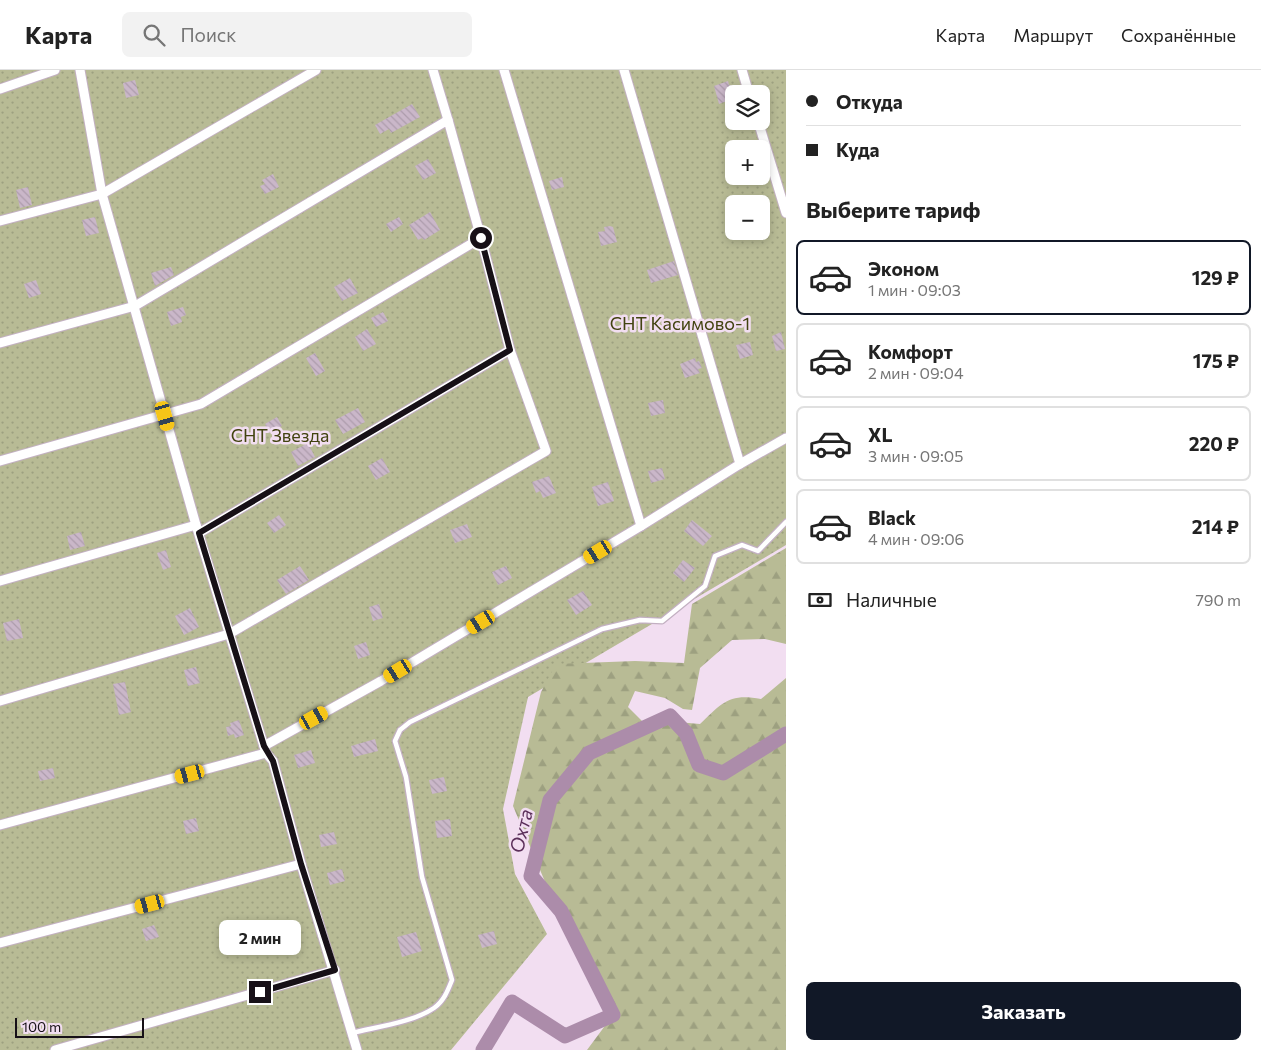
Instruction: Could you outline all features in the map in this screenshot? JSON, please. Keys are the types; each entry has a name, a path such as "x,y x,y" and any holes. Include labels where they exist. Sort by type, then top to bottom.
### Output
{"street":[{"path":"0,89 54,70"},
{"path":"80,70 102,194 229,634 265,750 273,761 301,864 335,970 357,1050"},
{"path":"0,222 102,194 316,70"},
{"path":"0,701 229,634 546,451 510,350 481,238 433,70"},
{"path":"504,70 641,526"},
{"path":"624,70 740,464"},
{"path":"742,70 746,85"},
{"path":"0,342 135,306 448,120"},
{"path":"761,130 786,213"},
{"path":"0,461 165,416 201,404 481,238"},
{"path":"0,581 198,529 510,350"},
{"path":"0,825 265,750 786,438"},
{"path":"0,943 301,864"},
{"path":"54,1050 335,970"}],"lane":[{"path":"352,1033 418,1016 434,1008 447,994 452,980 422,877 406,777 395,742 400,730 410,722 602,629 640,620 662,622 705,586 715,556 742,544 758,551 786,522"}],"green space":[{"name":"СНТ Звезда","path":"0,70 786,70 786,545 528,697 503,809 515,874 547,934 451,1050 0,1050"},
{"path":"786,548 786,644 765,639 732,640 700,668 692,710 683,709 665,698 635,691 628,707 644,723 663,713 677,722 700,724 714,710 727,701 741,697 761,699 786,678 786,1050 587,1050 613,1015 605,987 565,929 513,806 541,692 556,664 635,661 684,663 692,604"}],"building":[{"path":"135,80 139,95 126,98 123,83"},
{"path":"728,81 729,85 725,85 725,102 719,104 714,86"},
{"path":"412,104 420,117 391,133 389,129 380,134 375,125"},
{"path":"428,159 436,173 423,180 415,166"},
{"path":"273,174 279,187 265,194 260,186 265,184 262,180"},
{"path":"562,177 564,187 552,190 549,181"},
{"path":"28,187 32,205 20,208 16,190"},
{"path":"430,212 440,230 424,240 422,238 418,240 409,225"},
{"path":"95,217 99,233 86,236 82,220"},
{"path":"399,217 403,224 391,232 386,224"},
{"path":"604,227 613,227 617,242 601,246 598,232 605,231"},
{"path":"674,261 678,275 651,283 647,270"},
{"path":"171,267 174,275 155,286 151,273"},
{"path":"350,278 358,293 342,301 334,287"},
{"path":"36,280 41,294 29,298 24,284"},
{"path":"183,307 186,315 181,317 182,322 171,326 167,312"},
{"path":"383,312 388,321 376,327 371,318"},
{"path":"367,329 376,344 363,351 355,337"},
{"path":"781,332 785,349 776,351 772,336"},
{"path":"750,342 753,355 740,359 736,345"},
{"path":"315,353 325,371 316,376 306,358"},
{"path":"695,358 696,362 699,361 702,368 698,369 700,373 685,378 680,364"},
{"path":"663,400 665,413 651,416 648,403"},
{"path":"358,408 365,422 343,434 335,420"},
{"path":"277,417 282,426 269,433 265,424"},
{"path":"308,443 315,457 298,466 291,452"},
{"path":"382,458 390,472 376,480 368,466"},
{"path":"662,468 665,479 651,483 648,471"},
{"path":"549,476 556,493 543,498 540,491 536,493 532,482"},
{"path":"608,482 614,501 598,506 592,487"},
{"path":"279,515 286,525 274,533 267,523"},
{"path":"692,520 712,536 703,546 684,531"},
{"path":"467,524 472,537 455,543 450,530"},
{"path":"81,532 85,546 70,550 67,536"},
{"path":"166,550 171,567 163,570 157,553"},
{"path":"683,560 695,568 684,582 673,573"},
{"path":"300,566 309,580 286,594 277,580"},
{"path":"506,566 512,578 498,585 492,572"},
{"path":"583,591 592,605 576,615 567,600"},
{"path":"379,604 383,618 373,621 369,607"},
{"path":"190,608 199,627 184,635 175,616"},
{"path":"19,619 23,638 7,641 3,623"},
{"path":"366,642 370,655 358,659 354,646"},
{"path":"196,667 200,683 188,686 184,670"},
{"path":"125,682 131,712 119,715 113,684"},
{"path":"239,720 244,735 235,738 234,734 228,736 226,727 231,726 230,723"},
{"path":"375,739 378,751 354,757 351,746"},
{"path":"311,750 315,763 298,768 294,755"},
{"path":"53,768 55,778 40,781 38,771"},
{"path":"444,777 447,791 432,794 429,780"},
{"path":"196,818 199,831 186,834 183,821"},
{"path":"450,819 452,836 437,838 435,821"},
{"path":"334,832 337,844 321,847 319,835"},
{"path":"342,869 345,881 330,885 327,873"},
{"path":"154,925 159,937 146,941 142,929"},
{"path":"494,931 497,944 482,948 478,935"},
{"path":"416,932 422,951 402,957 397,937"}],"waterway":[{"name":"Охта","path":"483,1050 512,1002 565,1036 613,1015 561,911 531,876 550,800 589,753 670,716 686,733 699,765 723,773 786,734"}],"route":[{"path":"260,992 335,970 301,864 273,761 266,753 199,533 510,350 481,238"}],"park label":[{"name":"СНТ Касимово-1","path":"680,324"}]}
